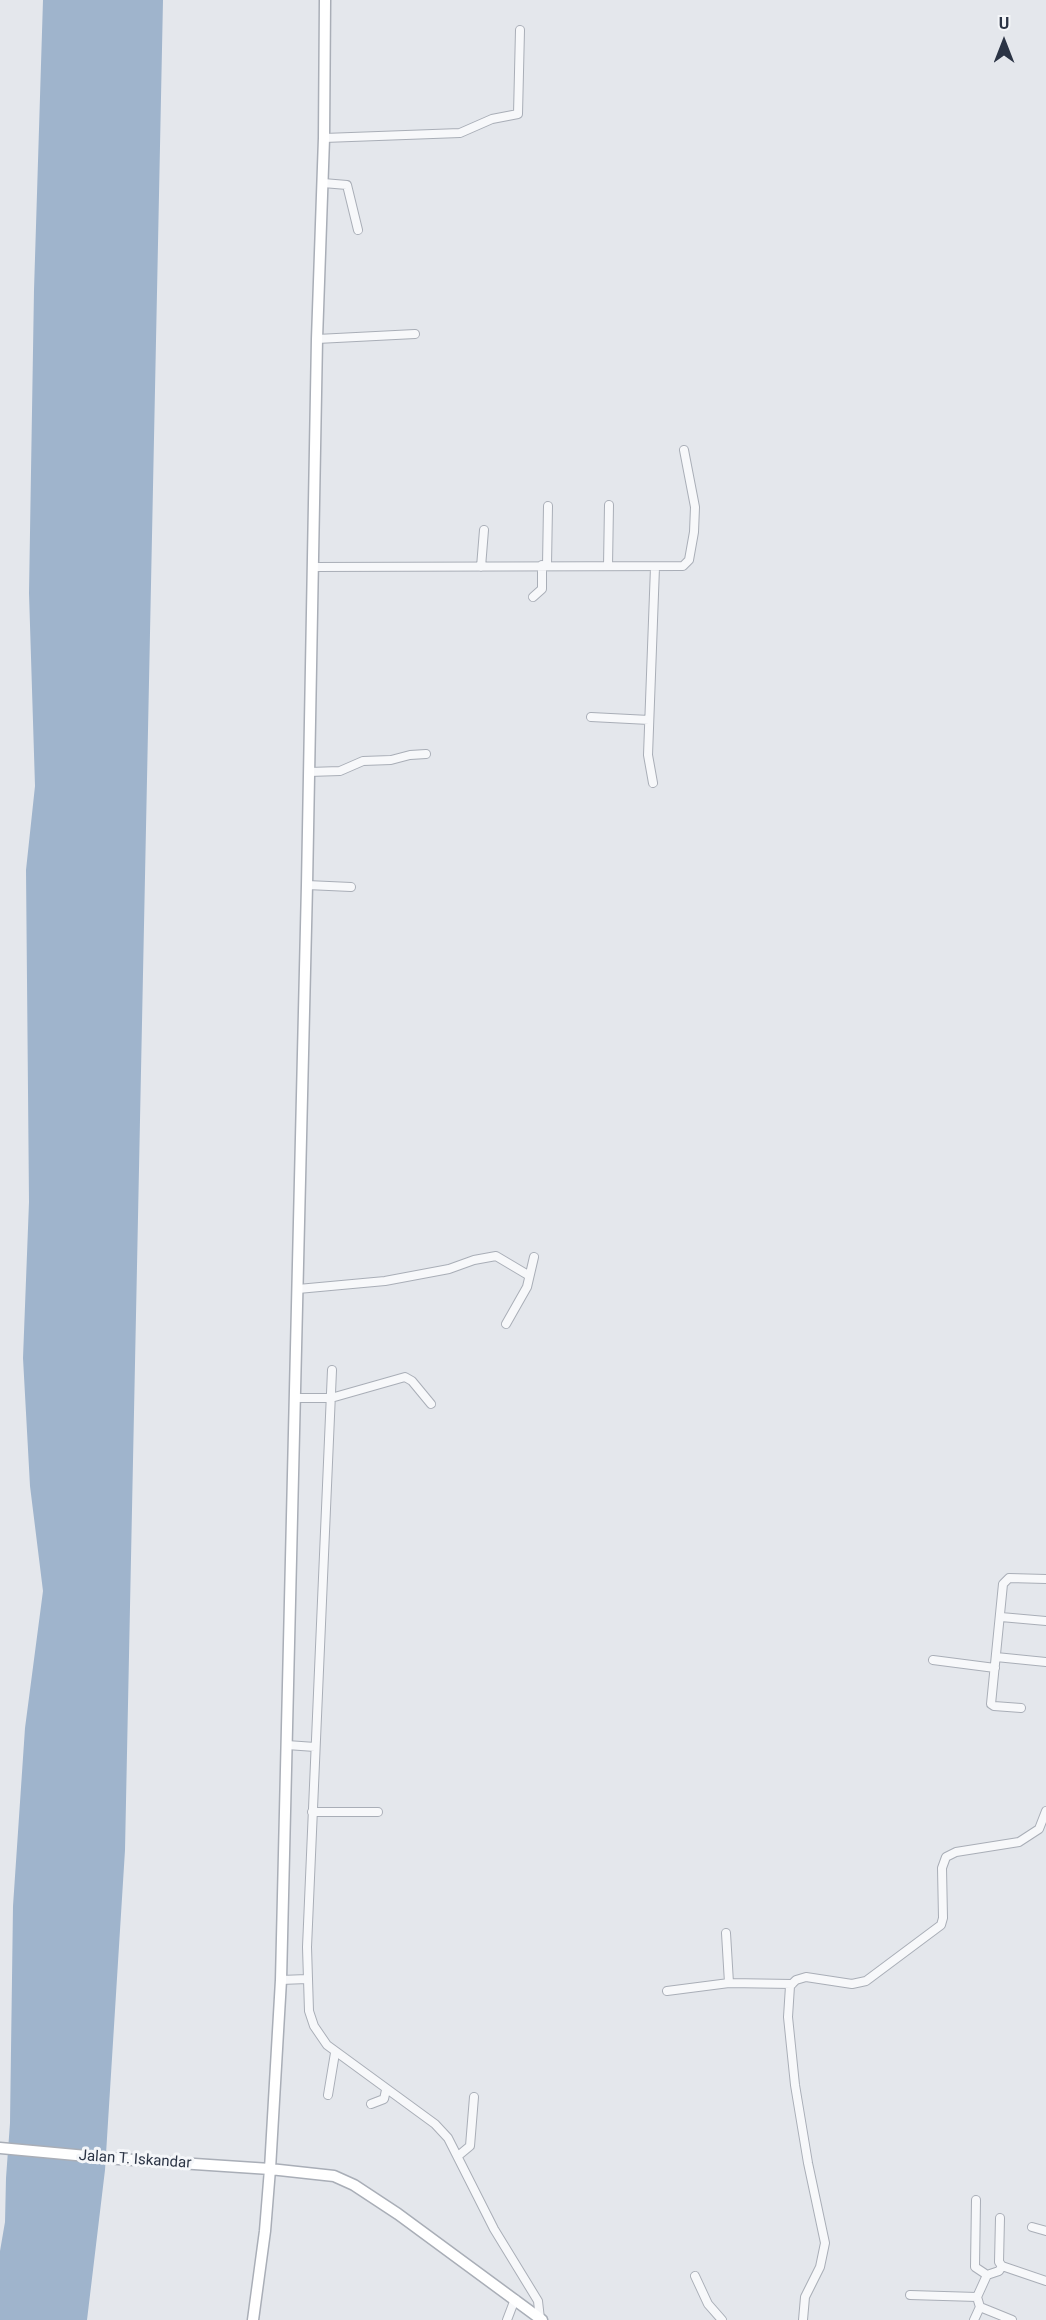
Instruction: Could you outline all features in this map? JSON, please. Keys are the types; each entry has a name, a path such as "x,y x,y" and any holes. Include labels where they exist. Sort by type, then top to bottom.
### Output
{"street":[{"path":"253,2320 265,2231 270,2169 291,1745 307,885 313,772 318,567 317,339 328,183 324,0"},
{"path":"327,138 460,133 492,119 518,114 520,30"},
{"path":"328,183 344,183 350,191 358,230"},
{"path":"317,339 415,334"},
{"path":"318,567 683,566 689,560 694,532 695,507 684,450"},
{"path":"608,566 609,505"},
{"path":"533,597 542,589 548,506"},
{"path":"481,567 484,530"},
{"path":"653,783 648,755 655,567"},
{"path":"591,717 649,720"},
{"path":"313,772 340,771 363,761 391,760 426,754"},
{"path":"307,885 351,887"},
{"path":"298,1289 385,1281 449,1269 474,1260 496,1256 528,1275"},
{"path":"506,1324 527,1287 534,1257"},
{"path":"332,1370 314,1746 307,1979 309,2011 320,2037 335,2053 442,2130 458,2156 494,2229 538,2301 541,2319"},
{"path":"299,1398 330,1398 405,1377 412,1381 431,1404"},
{"path":"1021,1708 992,1704 1005,1580 1008,1578 1046,1579"},
{"path":"1001,1617 1046,1621"},
{"path":"996,1657 1046,1662"},
{"path":"933,1660 995,1668"},
{"path":"291,1745 314,1746"},
{"path":"667,1991 729,1983 792,1984 806,1977 852,1984 866,1981 940,1925 942,1868 946,1857 956,1852 1019,1842 1039,1829 1046,1810"},
{"path":"312,1812 378,1812"},
{"path":"726,1933 729,1983"},
{"path":"281,1980 307,1979"},
{"path":"792,1984 788,2017 795,2085 825,2243 820,2268 805,2297 803,2320"},
{"path":"328,2095 335,2053"},
{"path":"371,2104 384,2099 386,2090"},
{"path":"458,2156 470,2145 474,2097"},
{"name":"Jalan T. Iskandar","path":"0,2148 119,2160 324,2174 345,2180 398,2214 541,2319"},
{"path":"976,2200 975,2267 987,2275"},
{"path":"1000,2218 999,2262 1002,2266 1046,2281"},
{"path":"1032,2228 1046,2231"},
{"path":"974,2320 980,2307 977,2297 987,2275 999,2271 1002,2266"},
{"path":"695,2276 708,2304 722,2320"},
{"path":"910,2295 977,2297"},
{"path":"507,2320 515,2299"},
{"path":"980,2307 1012,2320"}],"water":[{"path":"43,0 163,0 125,1850 105,2170 87,2320 0,2320 0,2251 5,2222 10,2123 13,1906 25,1728 43,1591 30,1486 23,1358 29,1202 26,870 35,786 29,593 34,290"}]}
